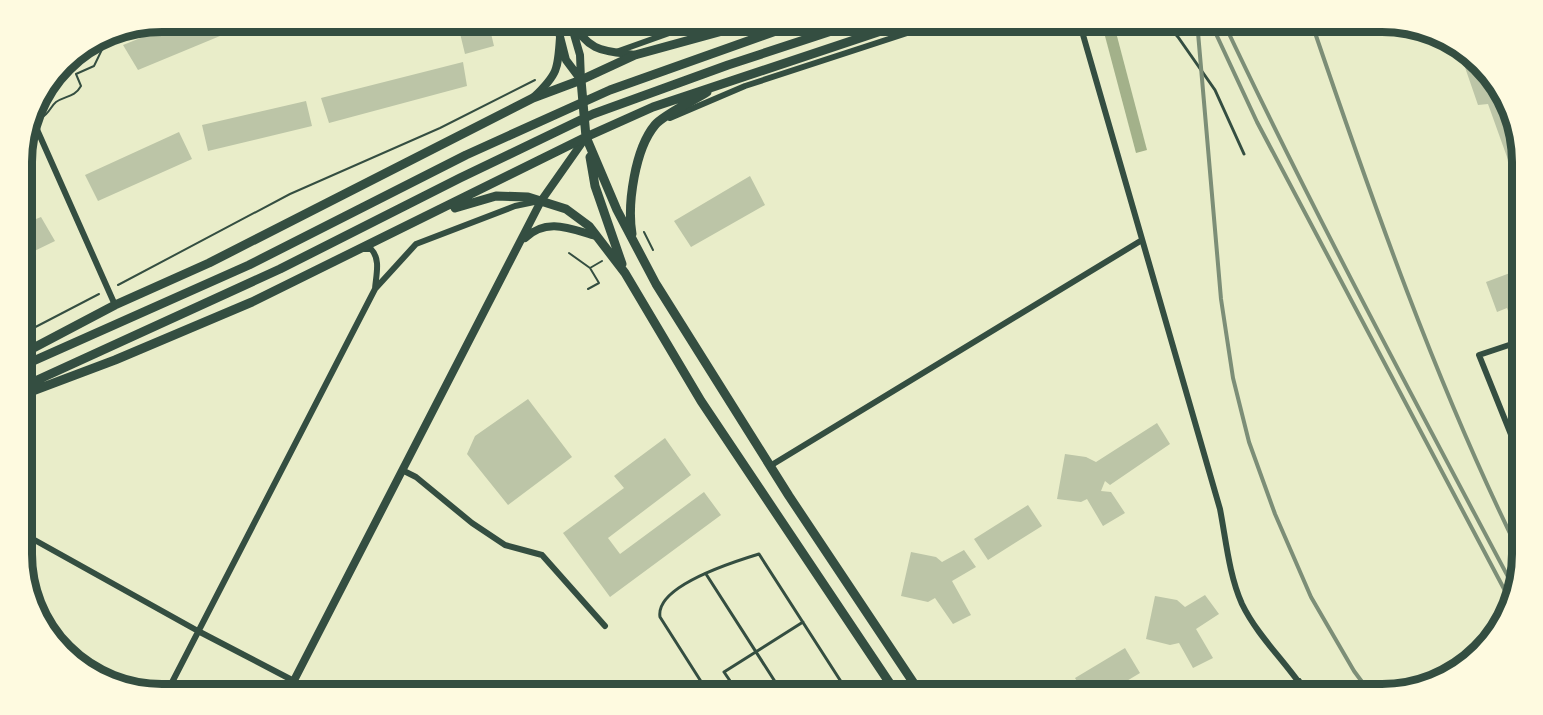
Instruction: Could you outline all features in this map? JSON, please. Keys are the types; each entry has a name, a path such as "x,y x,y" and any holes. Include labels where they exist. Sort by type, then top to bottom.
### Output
{"main road":[{"path":"32,349 115,305 209,263 533,98 581,80 635,55 723,32"},
{"path":"32,362 249,265 466,155 610,90 773,32"},
{"path":"32,382 280,269 593,114 728,65 828,32"},
{"path":"32,391 115,360 243,306 586,137 653,107 877,32"},
{"path":"581,80 586,137 596,186 608,229 625,273"},
{"path":"634,242 630,219 632,189 638,163 656,124 722,83"},
{"path":"586,137 617,210 656,284 770,466 914,683"},
{"path":"389,235 465,204 496,196 528,197 566,209 589,226 625,273 701,400 890,683"}],"street":[{"path":"559,32 566,60 581,80"},
{"path":"575,32 580,55 581,80"},
{"path":"578,32 581,37 603,51 635,55"},
{"path":"615,52 672,32"},
{"path":"656,124 745,86 910,32"},
{"path":"1082,32 1220,509 1241,602 1256,627 1299,681 1296,683"},
{"path":"533,98 550,82 558,67 560,37"},
{"path":"36,127 115,305"},
{"path":"292,684 541,201 586,137"},
{"path":"171,684 375,289 416,244 515,206 541,201"},
{"path":"518,245 532,232 549,225 596,236"},
{"path":"770,466 1142,240"},
{"path":"360,249 371,249 376,254 378,263 375,289"},
{"path":"1512,344 1479,356 1512,437"},
{"path":"402,470 416,477 472,523 505,545 542,555 605,626"},
{"path":"32,538 198,631 298,684"}],"lane":[{"path":"1174,32 1215,90 1244,154"},
{"path":"702,684 658,611 672,593 690,581 759,554 842,683"},
{"path":"706,574 776,683"},
{"path":"732,684 724,672 803,622"}],"path":[{"path":"40,116 47,115 55,103 77,93 81,86 76,74 94,66 104,45"},
{"path":"32,329 291,194 440,128 558,67"},
{"path":"646,236 653,250"},
{"path":"569,253 590,268 599,283 588,289"}],"shaded area":[{"path":"1104,32 1116,32 1147,150 1136,153"}],"building":[{"path":"154,32 230,32 138,70 123,45"},
{"path":"460,32 491,32 494,46 465,54"},
{"path":"1463,60 1485,83 1502,112 1510,145 1512,171 1488,104 1478,105"},
{"path":"463,62 467,86 329,123 321,98"},
{"path":"306,101 312,126 208,151 202,125"},
{"path":"179,132 192,159 98,201 85,175"},
{"path":"750,176 765,205 691,247 674,221"},
{"path":"41,217 55,241 32,252 32,221"},
{"path":"1510,273 1512,322 1507,308 1497,312 1486,282"},
{"path":"528,399 572,457 508,505 467,454 475,436"},
{"path":"1157,423 1170,444 1110,485 1105,481 1101,491 1111,492 1125,513 1103,526 1087,499 1081,502 1057,499 1065,454 1086,457 1096,462"},
{"path":"665,438 691,475 608,538 620,554 704,492 721,515 610,597 563,533 624,488 614,476"},
{"path":"1028,505 1042,526 988,560 974,539"},
{"path":"964,550 976,567 952,581 971,615 953,624 935,598 928,602 901,596 911,552 936,557 942,562"},
{"path":"1205,595 1219,614 1196,629 1213,658 1193,668 1179,643 1170,645 1146,639 1155,596 1177,600 1185,607"},
{"path":"1125,648 1140,673 1123,683 1078,683 1075,678"}],"railway":[{"path":"1198,32 1221,299 1233,378 1249,442 1275,514 1311,597 1363,683"},
{"path":"1215,32 1257,122 1506,592"},
{"path":"1228,32 1329,236 1509,579"},
{"path":"1315,32 1407,292 1461,425 1512,537"}]}
